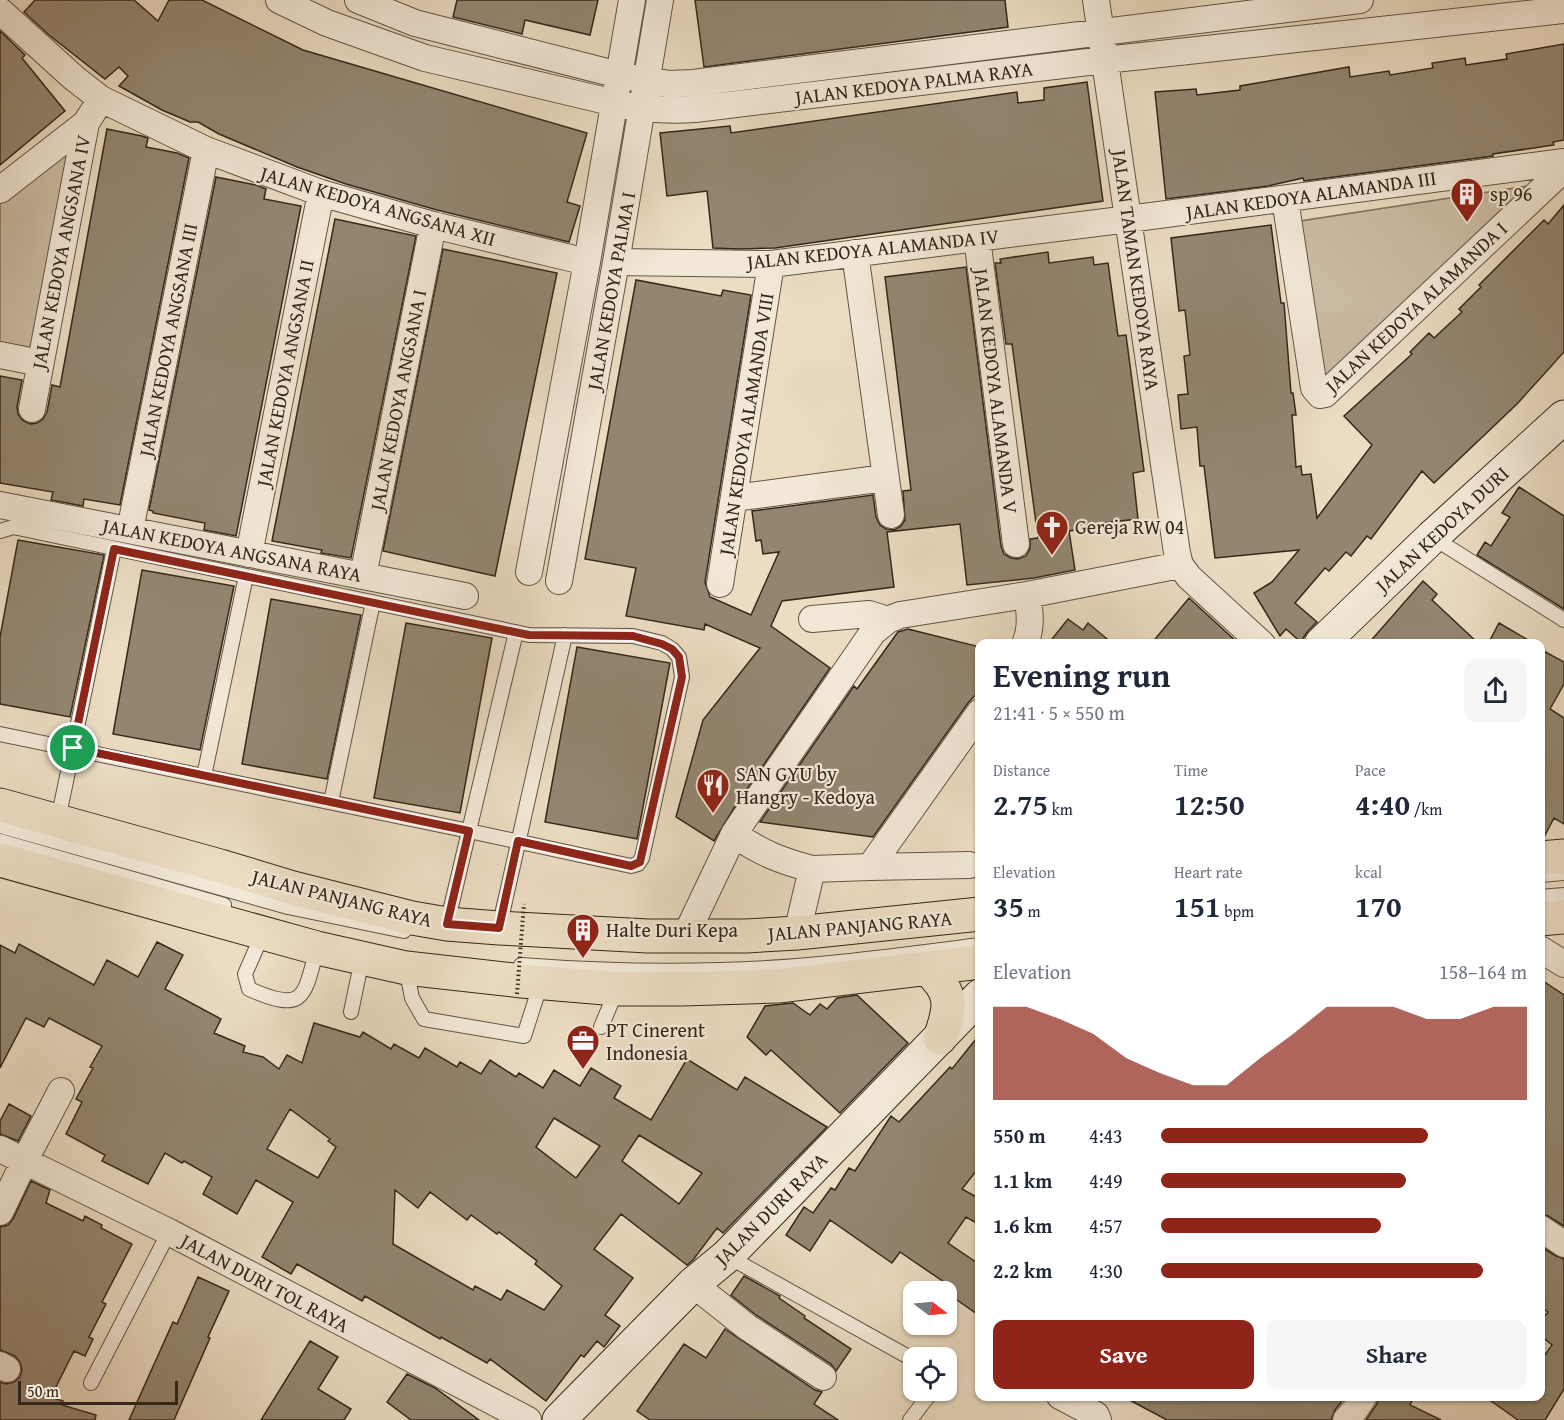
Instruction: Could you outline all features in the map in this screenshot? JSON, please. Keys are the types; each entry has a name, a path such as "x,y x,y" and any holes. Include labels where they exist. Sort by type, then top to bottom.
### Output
{"main road":[{"name":"JALAN PANJANG RAYA","path":"0,805 58,820 118,865 192,896 263,933 362,959 420,960 529,989 682,989 778,986 975,963"},
{"path":"1545,858 1564,856"},
{"name":"JALAN PANJANG RAYA","path":"0,860 220,866 292,888 412,918 431,930 499,928 685,937 975,922"},
{"path":"192,896 200,868 220,866"},
{"path":"1545,919 1564,917"},
{"path":"927,969 937,977 949,997 947,1015 940,1038"}],"street":[{"name":"JALAN KEDOYA PALMA RAYA","path":"279,0 327,23 425,58 642,109 668,111 695,110 1105,60 1564,10"},
{"name":"JALAN KEDOYA PALMA RAYA","path":"358,0 418,11 619,75 669,84 693,83 1100,33 1310,3 1360,0"},
{"name":"JALAN KEDOYA PALMA I","path":"529,572 587,262 632,0"},
{"name":"JALAN KEDOYA PALMA I","path":"560,581 660,0"},
{"name":"JALAN TAMAN KEDOYA RAYA","path":"1096,0 1178,553"},
{"name":"JALAN KEDOYA ANGSANA XII","path":"0,11 74,78 101,99 206,150 321,193 433,225 587,262"},
{"name":"JALAN KEDOYA ANGSANA IV","path":"32,409 86,123 101,99"},
{"path":"0,190 86,123"},
{"name":"JALAN KEDOYA ANGSANA III","path":"122,539 206,150"},
{"name":"JALAN KEDOYA ALAMANDA III","path":"1128,219 1564,162"},
{"name":"JALAN KEDOYA ALAMANDA I","path":"1285,199 1314,388 1320,394 1328,392 1564,169"},
{"name":"JALAN KEDOYA ANGSANA II","path":"247,565 321,193"},
{"name":"JALAN KEDOYA ALAMANDA IV","path":"616,262 771,264 1128,219"},
{"name":"JALAN KEDOYA ANGSANA I","path":"363,576 433,225"},
{"name":"JALAN KEDOYA ALAMANDA V","path":"976,238 1016,544"},
{"path":"855,254 891,515"},
{"name":"JALAN KEDOYA ALAMANDA VIII","path":"720,584 771,264"},
{"path":"0,355 40,363"},
{"path":"559,413 589,419"},
{"name":"JALAN KEDOYA DURI","path":"1326,639 1431,537 1564,417"},
{"path":"734,498 885,478"},
{"name":"JALAN KEDOYA ANGSANA RAYA","path":"0,505 122,539 247,565 363,576 465,596"},
{"path":"685,937 734,834 873,632 888,620 900,615 1027,595 1178,553 1189,577 1257,639"},
{"path":"1027,595 1031,614 1027,639"},
{"path":"812,619 869,614 888,620"},
{"path":"870,867 975,719"},
{"path":"734,834 756,850 778,860 812,869 969,865"},
{"path":"797,933 812,869"},
{"path":"1545,952 1564,964"},
{"name":"JALAN DURI RAYA","path":"559,1420 693,1284 727,1256 975,1001"},
{"path":"0,1212 61,1091"},
{"name":"JALAN DURI TOL RAYA","path":"0,1149 169,1232 528,1420"},
{"path":"1545,1231 1564,1244"},
{"path":"693,1284 747,1327 823,1377"},
{"path":"1069,1401 1096,1415 1098,1420"},
{"path":"1346,1420 1361,1401"}],"lane":[{"path":"0,531 13,527 122,539 58,820"},
{"path":"1431,537 1564,620"},
{"path":"0,734 631,866 638,864 642,858 682,677 679,657 672,649 662,644 633,636 529,635 373,602 247,565 204,776"},
{"path":"331,802 373,602"},
{"path":"431,930 469,831 516,632"},
{"path":"499,928 565,635"},
{"path":"0,826 118,865"},
{"path":"0,841 118,865"},
{"path":"1545,875 1564,873"},
{"path":"1545,897 1564,895"},
{"path":"192,896 288,907 394,930 431,930 552,945"},
{"path":"192,896 238,909"},
{"path":"510,964 721,970 803,965 975,922"},
{"path":"263,933 245,974 249,989 266,996 284,1001 295,1000 307,986 317,948"},
{"path":"351,1012 362,959"},
{"path":"420,960 412,998 424,1019 524,1036 529,989"},
{"path":"601,1028 617,989"},
{"path":"91,1383 169,1232"},
{"path":"727,1256 903,1354"},
{"path":"910,1420 925,1401"}],"path":[{"path":"524,904 529,989"}],"shaded area":[{"path":"79,135 39,367 0,357 0,202"},
{"path":"1553,182 1320,400 1294,222"}],"building":[{"path":"35,0 134,0 158,21 169,0 202,0 303,50 587,133 567,202 580,206 569,242 437,210 346,184 297,167 219,134 198,122 190,122 162,110 119,86 128,76 119,67 105,79 49,35 24,12"},
{"path":"457,0 598,0 590,35 525,20 522,34 453,17"},
{"path":"695,0 1005,0 1008,27 704,67"},
{"path":"0,31 25,55 22,58 65,111 0,165"},
{"path":"1564,44 1564,140 1553,142 1554,145 1493,154 1493,156 1304,181 1303,178 1268,186 1166,199 1155,92 1196,89 1197,95 1240,90 1240,86 1349,67 1350,77 1389,71 1390,75 1433,68 1432,63 1465,58 1466,65 1507,59 1506,54"},
{"path":"1087,82 1103,201 775,248 739,249 713,248 707,191 667,196 660,133 730,126 731,133 1017,92 1018,103 1044,100 1044,88"},
{"path":"107,129 148,138 146,147 177,153 189,158 120,505 84,499 83,506 51,500 53,492 0,483 0,376 22,380 17,407 22,420 30,424 43,419 47,412 52,385 60,387"},
{"path":"216,177 256,185 266,189 264,199 301,206 236,536 204,530 205,523 153,513 149,510"},
{"path":"1564,205 1564,352 1517,404 1434,483 1422,471 1371,539 1367,536 1351,556 1346,552 1329,571 1325,568 1295,603 1317,622 1303,639 1297,639 1286,629 1280,636 1254,593 1272,582 1299,550 1215,558 1204,466 1200,466 1197,427 1181,429 1178,395 1188,394 1184,356 1190,355 1185,310 1179,311 1171,238 1271,225 1281,303 1284,303 1291,393 1293,393 1296,415 1292,415 1296,467 1301,466 1302,475 1311,474 1317,518 1372,445 1344,416 1412,354 1410,352 1429,333 1434,338 1462,312 1459,309 1481,287 1479,285 1544,220 1548,224"},
{"path":"335,219 416,236 351,558 272,541"},
{"path":"443,249 557,273 495,576 383,551"},
{"path":"1048,252 1049,263 1093,257 1094,265 1108,263 1118,336 1126,335 1144,471 1133,473 1138,519 1085,525 1086,529 1069,531 1075,570 1034,578 967,585 960,524 887,532 894,587 782,601 771,626 830,668 714,841 676,817 703,720 760,648 705,624 704,630 626,616 636,568 585,559 636,280 721,296 723,290 751,295 705,582 710,597 751,615 779,552 763,554 761,540 756,541 752,511 873,495 876,517 880,525 894,530 905,520 903,491 911,490 885,277 966,267 1001,546 1004,554 1011,558 1018,559 1026,556 1030,549 1030,539 1038,538 1012,344 1006,344 995,263 1001,263 1000,259"},
{"path":"1519,487 1564,516 1564,609 1477,555 1485,542 1491,546 1510,517 1502,513"},
{"path":"18,540 104,555 70,717 0,704 0,637"},
{"path":"142,570 234,586 200,750 113,734"},
{"path":"1423,581 1437,594 1432,600 1474,639 1372,639"},
{"path":"1189,598 1234,639 1155,639"},
{"path":"271,599 361,615 327,779 242,764"},
{"path":"1068,619 1083,630 1088,623 1107,639 1052,639"},
{"path":"406,623 492,638 460,813 374,798"},
{"path":"1499,623 1526,639 1491,639"},
{"path":"908,629 975,646 975,695 873,837 760,822 854,686 857,689 898,632"},
{"path":"577,647 670,663 637,839 545,822"},
{"path":"1545,652 1564,662 1564,684 1550,709 1564,718 1564,824 1554,818 1545,835"},
{"path":"157,942 183,955 165,989 221,1019 214,1033 245,1046 243,1052 263,1057 279,1069 287,1055 302,1063 314,1023 360,1037 363,1032 391,1049 394,1044 419,1058 425,1048 457,1067 460,1062 481,1074 490,1060 516,1077 519,1073 543,1088 554,1070 580,1086 591,1068 621,1086 614,1098 651,1120 687,1059 737,1090 745,1077 827,1127 723,1233 717,1228 687,1265 621,1214 594,1249 633,1278 605,1315 620,1326 604,1347 597,1341 584,1357 581,1355 546,1401 490,1359 487,1363 365,1296 362,1301 297,1264 291,1274 262,1257 293,1202 256,1180 237,1214 203,1194 212,1177 184,1161 182,1163 165,1153 148,1184 102,1161 105,1155 66,1134 82,1102 76,1099 102,1046 49,1018 44,1027 26,1018 0,1068 0,945 15,953 19,944 94,985 107,960 138,977","holes":["290,1109 330,1139 328,1141 336,1147 318,1178 267,1149","554,1118 600,1146 576,1178 536,1147","639,1135 702,1173 679,1204 622,1161","395,1190 418,1208 430,1192 467,1220 471,1215 497,1234 499,1232 537,1261 535,1264 562,1286 544,1310 507,1290 501,1300 475,1286 473,1290 393,1244"]},
{"path":"1545,982 1564,995 1564,1226 1545,1215"},
{"path":"857,995 908,1043 840,1113 771,1050 766,1055 747,1037 765,1006 793,1003 810,1015 820,1004 827,1009 837,998"},
{"path":"975,1040 975,1172 962,1189 975,1196 975,1222 966,1217 948,1243 975,1262 975,1312 957,1300 957,1281 943,1281 900,1252 892,1263 830,1220 810,1251 786,1235 804,1207 813,1213 831,1188 835,1190 849,1168 855,1171 891,1116 899,1122 950,1067 952,1069"},
{"path":"9,1104 31,1116 18,1141 0,1134 0,1121"},
{"path":"31,1181 50,1190 46,1203 83,1221 85,1216 102,1225 101,1228 132,1244 102,1302 106,1304 89,1337 93,1339 85,1356 74,1351 51,1397 63,1401 62,1405 96,1415 95,1420 0,1420 0,1382 6,1384 14,1382 20,1377 22,1370 15,1356 0,1350 0,1227 8,1225 13,1219"},
{"path":"1545,1249 1564,1259 1564,1389 1545,1420 1518,1420 1491,1401 1545,1401 1545,1355 1552,1345 1545,1339 1545,1315 1548,1312 1545,1310"},
{"path":"744,1276 780,1296 779,1298 805,1316 804,1318 851,1349 836,1371 831,1364 756,1315 731,1295"},
{"path":"198,1277 229,1291 174,1420 129,1420 173,1322 177,1324"},
{"path":"725,1329 815,1390 822,1392 814,1404 838,1420 650,1420 637,1411 684,1344 706,1358"},
{"path":"310,1341 338,1357 318,1389 351,1409 344,1420 261,1420"},
{"path":"407,1374 435,1388 479,1420 411,1420 387,1402"},
{"path":"1131,1401 1342,1401 1331,1420 1167,1420"},
{"path":"1378,1401 1412,1401 1410,1405 1441,1420 1366,1420"}],"place":[{"name":"sp 96","path":"1467,223"},
{"name":"Gereja RW 04","path":"1052,556"},
{"name":"SAN GYU by Hangry - Kedoya","path":"713,814"},
{"name":"Halte Duri Kepa","path":"583,959"},
{"name":"PT Cinerent Indonesia","path":"583,1070"}],"route":[{"path":"114,549 529,635 633,636 672,649 679,657 682,667 682,677 640,862 631,866 518,841 499,928 447,924 469,831 73,748 114,549"}]}
